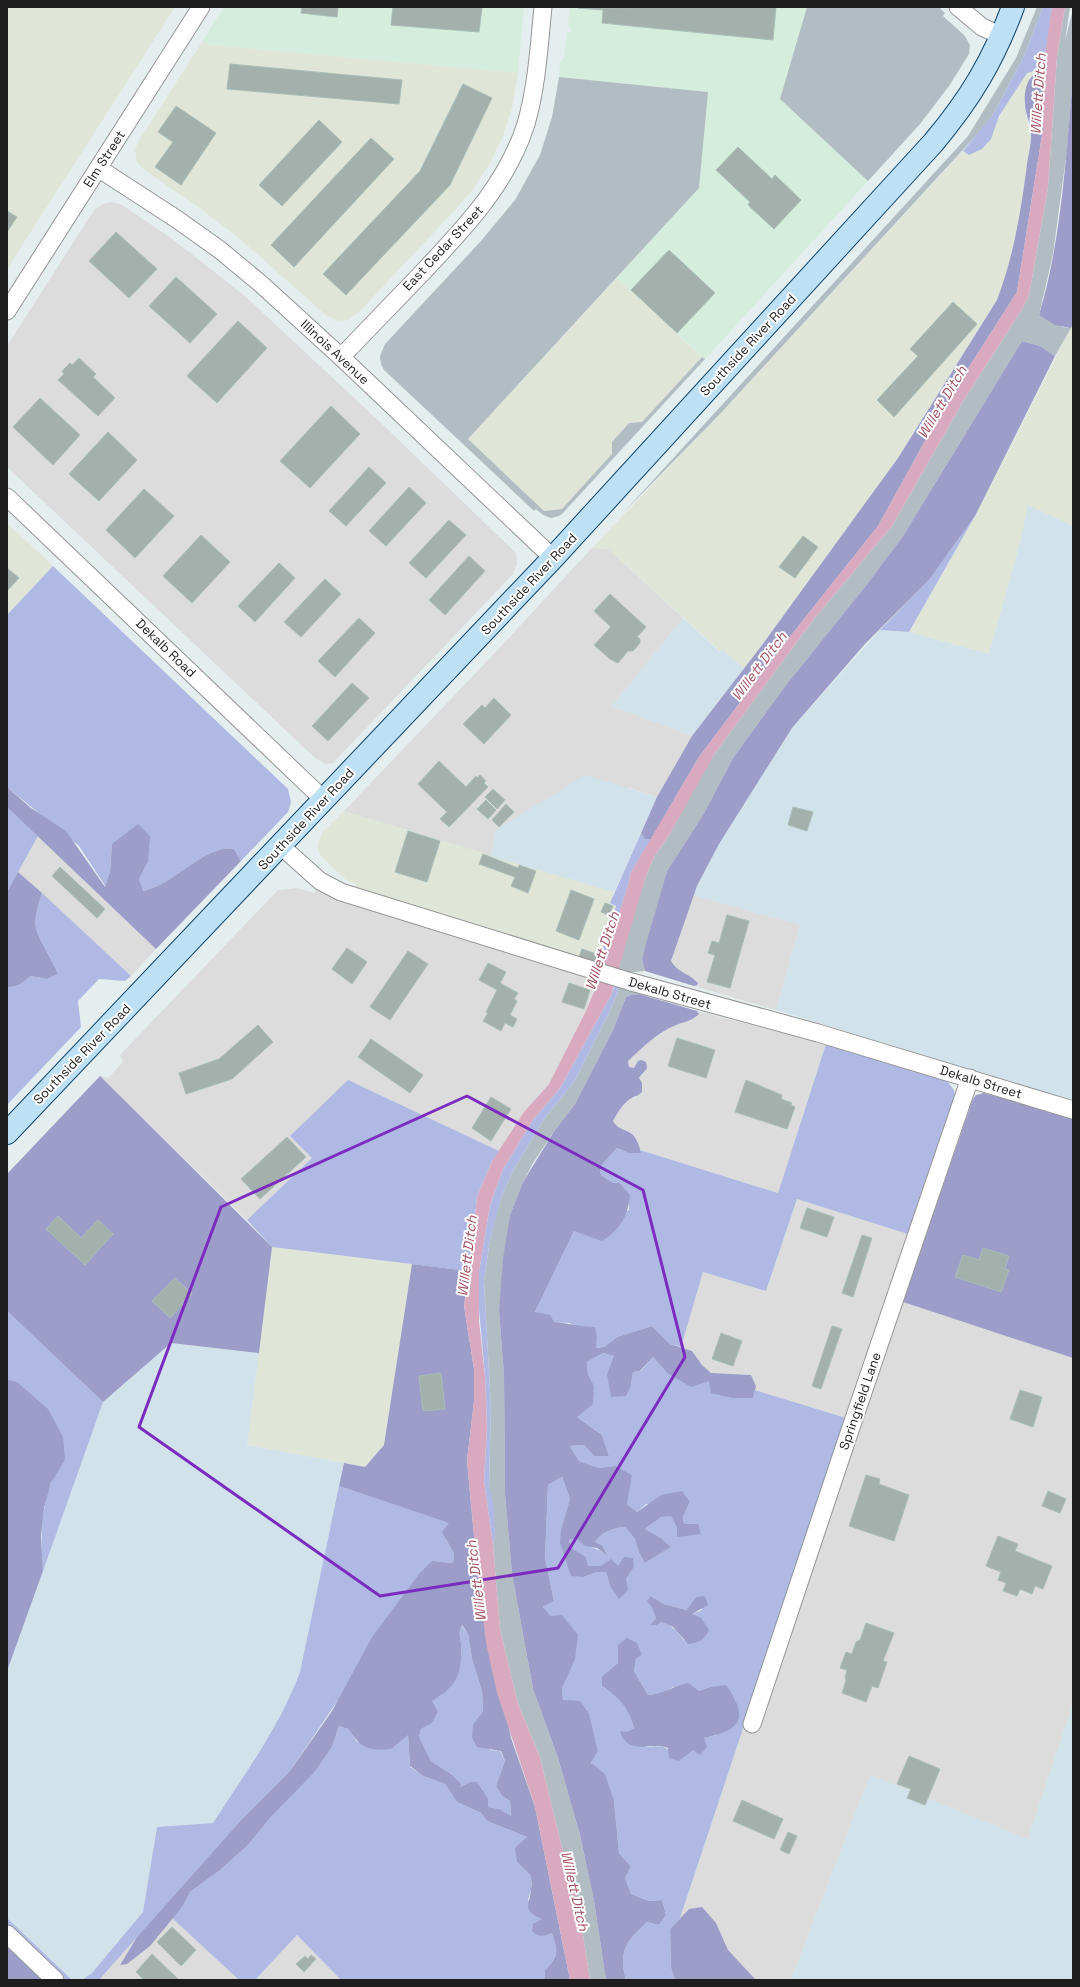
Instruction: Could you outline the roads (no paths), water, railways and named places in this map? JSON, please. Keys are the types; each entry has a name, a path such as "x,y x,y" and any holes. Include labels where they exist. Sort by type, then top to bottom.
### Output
{"main road":[{"name":"Southside River Road","path":"7,1133 554,558 933,143 956,115 982,77 1002,36 1013,7"}],"street":[{"name":"Elm Street","path":"7,311 201,7"},
{"name":"East Cedar Street","path":"341,357 469,223 502,177 515,152 525,125 531,102 536,79 543,7"},
{"path":"958,7 976,23 1002,36"},
{"name":"Illinois Avenue","path":"98,168 178,220 220,250 261,284 341,357 554,558"},
{"name":"Dekalb Road","path":"7,497 324,800"},
{"name":"Dekalb Street","path":"281,846 320,881 341,892 623,980 818,1033 1073,1110"},
{"name":"Springfield Lane","path":"752,1724 970,1078"},
{"path":"7,1934 54,1980"}],"water":[{"name":"Willett Ditch","path":"1052,7 1065,7 1057,57 1048,187 1029,295 1022,309 962,403 892,526 813,620 715,753 671,832 654,857 645,879 611,995 560,1088 533,1120 503,1169 490,1205 479,1272 479,1321 485,1376 487,1427 484,1481 493,1545 500,1629 518,1704 540,1757 563,1852 576,1890 590,1980 570,1980 535,1807 497,1693 486,1643 467,1461 474,1401 474,1369 464,1306 468,1283 477,1197 492,1161 524,1112 549,1084 585,1013 596,987 629,882 630,874 699,757 785,643 878,526 946,403 1017,292 1043,129 1043,69"}]}
